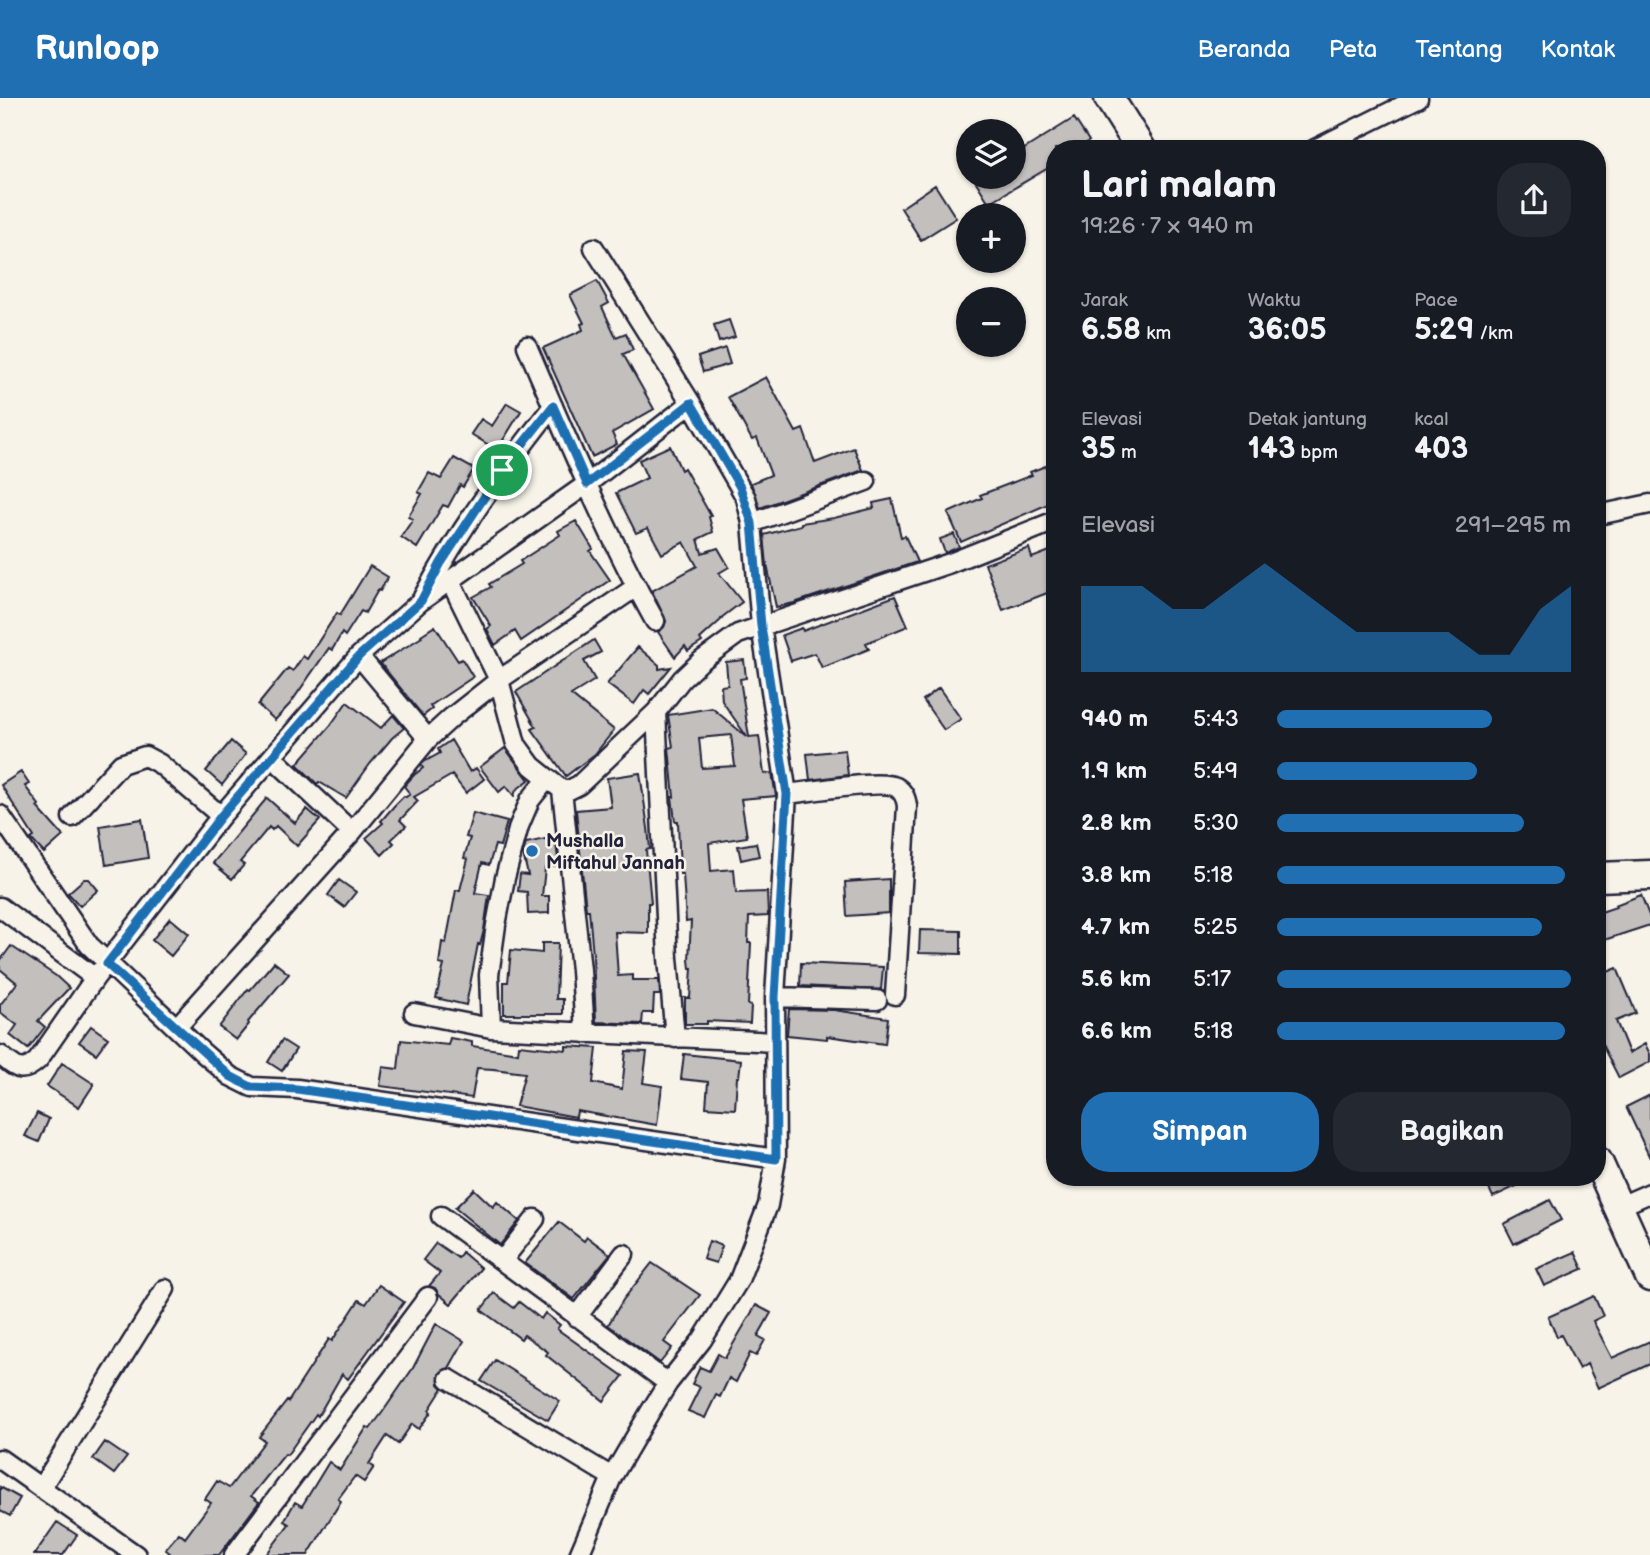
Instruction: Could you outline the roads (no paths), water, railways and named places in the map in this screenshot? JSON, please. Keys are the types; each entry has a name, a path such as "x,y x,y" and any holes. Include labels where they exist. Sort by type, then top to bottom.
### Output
{"main road":[{"path":"1109,98 1135,140"},
{"path":"1606,877 1650,875"},
{"path":"1606,1180 1650,1277"}],"street":[{"path":"1333,140 1418,98"},
{"path":"579,1555 612,1477 668,1383 702,1340 739,1280 768,1205 776,1159 775,997 787,794 761,626 752,523 740,487 594,248"},
{"path":"527,346 587,484 655,621"},
{"path":"7,1060 22,1070 29,1069 38,1060 95,978 221,816 359,656 421,601 587,484 691,403"},
{"path":"421,601 441,563 502,470 553,406"},
{"path":"752,523 866,481"},
{"path":"1606,513 1650,504"},
{"path":"450,580 499,680 516,744 532,766 562,790 569,790 579,785 656,712 682,679 701,661 738,634 950,563 1046,525"},
{"path":"177,1027 352,832 428,739 499,680 636,587"},
{"path":"359,656 428,739"},
{"path":"656,712 668,958 675,1038"},
{"path":"72,817 121,764 145,756 160,764 221,816"},
{"path":"272,757 352,832"},
{"path":"491,1028 489,975 505,878 519,826 530,800 547,779"},
{"path":"787,794 877,785 894,786 902,792 907,806 895,995"},
{"path":"562,790 582,970 585,1032"},
{"path":"0,815 89,945 219,1067 251,1087 297,1089 776,1159"},
{"path":"0,907 95,978"},
{"path":"775,997 877,1000"},
{"path":"414,1013 491,1028 775,1042"},
{"path":"1618,1207 1650,1193"},
{"path":"441,1216 668,1383"},
{"path":"502,1261 535,1219"},
{"path":"577,1317 624,1254"},
{"path":"41,1488 165,1289"},
{"path":"234,1555 428,1297"},
{"path":"449,1379 612,1477"},
{"path":"0,1458 136,1555"}],"place":[{"name":"Mushalla Miftahul Jannah","path":"532,851"}]}
